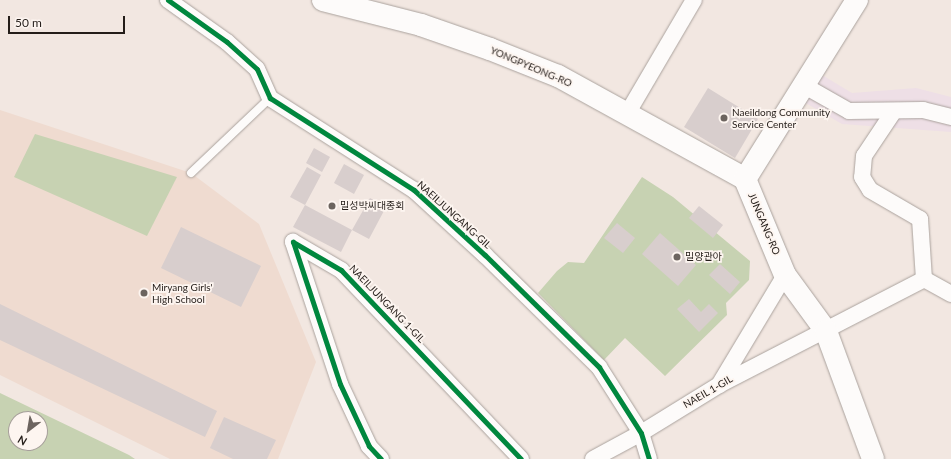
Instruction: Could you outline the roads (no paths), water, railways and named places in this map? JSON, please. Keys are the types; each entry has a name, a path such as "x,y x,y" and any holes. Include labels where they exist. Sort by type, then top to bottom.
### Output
{"main road":[{"name":"YONGPYEONG-RO","path":"323,0 420,25 490,49 558,76 745,179"},
{"path":"745,179 857,0"},
{"name":"JUNGANG-RO","path":"745,179 785,275 826,330 873,459"}],"street":[{"path":"168,0 228,42 257,70 270,98"},
{"path":"627,114 694,0"},
{"path":"803,85 849,111 924,110 951,117"},
{"name":"NAEILJUNGANG-GIL","path":"270,98 414,190 449,220 599,367 641,433 650,459"},
{"path":"894,111 864,156 862,177 870,190 920,219 924,279 951,294"},
{"name":"NAEILJUNGANG 1-GIL","path":"381,459 369,446 340,384 292,242 342,270 521,459"},
{"path":"719,385 785,275"},
{"name":"NAEIL 1-GIL","path":"593,459 641,433 719,385 924,279"}],"lane":[{"path":"191,173 270,98"}],"place":[{"name":"Naeildong Community Service Center","path":"724,118"},
{"name":"밀성박씨대종회","path":"332,206"},
{"name":"밀양관아","path":"677,257"},
{"name":"Miryang Girls' High School","path":"144,293"}]}
